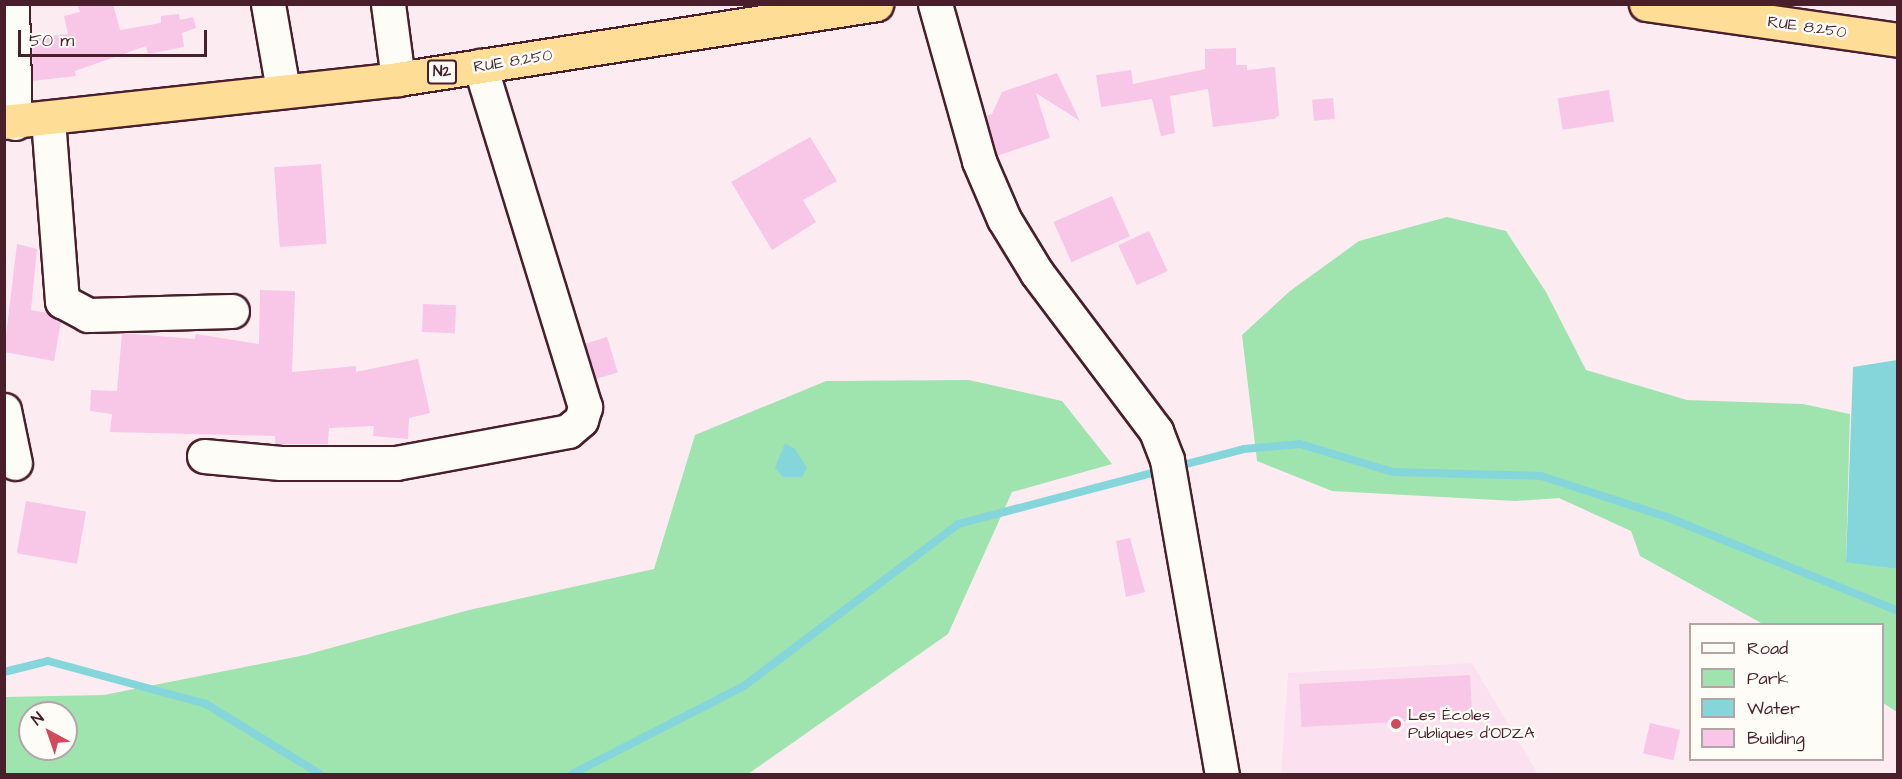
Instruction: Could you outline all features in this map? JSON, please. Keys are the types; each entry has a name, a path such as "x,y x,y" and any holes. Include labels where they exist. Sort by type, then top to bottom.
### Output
{"highway":[{"name":"RUE 8.250","path":"10,122 398,79 876,4"},
{"name":"RUE 8.250","path":"1646,4 1898,40"}],"street":[{"path":"10,122 12,4"},
{"path":"268,4 283,90"},
{"path":"388,4 398,79"},
{"path":"935,4 979,161 1005,219 1037,273 1149,422 1163,450 1174,493 1222,774"},
{"path":"204,456 280,463 396,463 568,430 584,415 480,66"},
{"path":"48,119 62,301 88,315 232,311"},
{"path":"4,410 15,464"}],"shaded area":[{"name":"Les Écoles Publiques d'ODZA","path":"1472,663 1538,774 1281,774 1288,673"}],"green space":[{"path":"1447,217 1506,231 1546,292 1586,370 1687,400 1803,404 1850,414 1846,561 1897,569 1897,712 1884,704 1884,623 1761,623 1640,556 1631,531 1559,498 1515,501 1332,491 1257,461 1242,335 1290,291 1359,241"},
{"path":"969,380 1062,401 1112,464 1012,492 948,634 748,774 5,774 4,697 104,695 305,655 469,610 654,569 695,435 826,381"}],"water":[{"path":"1898,360 1897,569 1846,562 1853,367"},
{"path":"785,443 795,449 807,468 802,477 783,477 775,468"}],"building":[{"path":"77,4 113,4 120,30 161,23 161,16 179,14 180,20 193,17 196,28 182,33 184,47 148,54 146,46 75,71 76,76 33,81 32,38 68,34 64,16 80,12"},
{"path":"1236,48 1236,65 1247,65 1247,70 1275,67 1279,115 1274,119 1213,127 1208,89 1170,96 1175,133 1161,136 1152,99 1101,107 1096,75 1131,70 1133,84 1205,69 1205,49"},
{"path":"1057,73 1080,121 1036,93 1050,138 997,156 986,116 992,114 1002,92"},
{"path":"1609,90 1614,122 1563,130 1558,98"},
{"path":"1333,98 1335,119 1314,121 1312,100"},
{"path":"810,137 837,181 803,200 816,222 772,250 731,182"},
{"path":"321,164 327,244 280,247 274,167"},
{"path":"1112,196 1130,236 1071,262 1054,222"},
{"path":"1149,231 1168,271 1137,285 1118,245"},
{"path":"17,244 37,249 31,310 48,313 61,322 54,361 4,352"},
{"path":"260,290 295,291 292,372 356,366 356,372 418,359 430,413 409,418 408,439 373,436 374,426 329,428 328,444 275,444 275,436 110,432 112,414 90,411 91,390 117,391 122,333 195,339 196,334 259,344"},
{"path":"423,304 456,305 455,333 422,332"},
{"path":"607,337 618,372 596,379 585,344"},
{"path":"26,501 86,512 77,564 17,553"},
{"path":"1130,538 1145,592 1126,597 1116,541"},
{"path":"1470,675 1472,718 1301,727 1299,684"},
{"path":"1650,723 1680,730 1673,760 1643,753"}],"waterway":[{"path":"1175,467 1244,449 1300,444 1393,472 1541,476 1667,517 1898,611"},
{"path":"572,774 744,686 958,524 1160,471"},
{"path":"4,672 48,661 206,704 320,774"}],"place":[{"name":"Les Écoles Publiques d'ODZA","path":"1396,724"}]}
